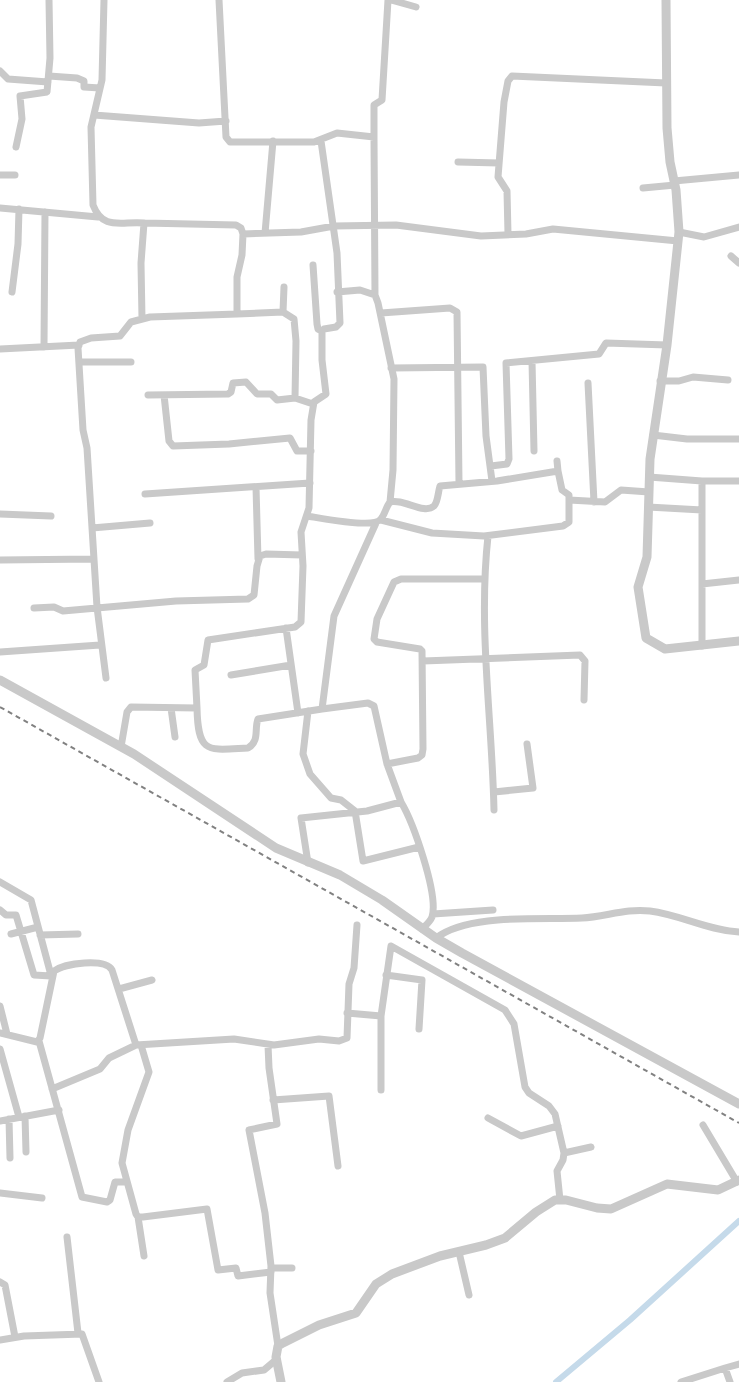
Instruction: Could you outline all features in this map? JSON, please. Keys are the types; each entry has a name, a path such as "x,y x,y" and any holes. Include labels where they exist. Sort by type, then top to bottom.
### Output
{"street":[{"path":"16,147 22,120 20,96 46,94 48,79 49,0"},
{"path":"98,217 93,205 91,127 100,88 104,51 104,0"},
{"path":"219,0 226,137 230,142 321,141 330,134 337,133 374,137"},
{"path":"322,709 334,616 390,502 394,470 394,379 381,313 374,295 375,225 372,110 374,105 382,100 389,0 416,7"},
{"path":"666,0 668,145 675,183 678,237 667,345 653,435 649,477 647,557 638,588 646,638 665,649 739,641"},
{"path":"0,72 8,79 77,78 84,81 84,88 100,88"},
{"path":"508,234 507,191 505,185 499,180 499,163 504,102 508,81 512,76 666,83"},
{"path":"94,115 199,123 226,121"},
{"path":"265,233 272,141"},
{"path":"321,141 334,226 340,323 336,327 326,328 322,331"},
{"path":"458,162 499,163"},
{"path":"0,175 14,175"},
{"path":"643,188 739,175"},
{"path":"0,208 98,217 107,222 236,225 241,228 243,234 242,255 237,277 237,314"},
{"path":"12,292 18,244 19,210"},
{"path":"44,347 45,212"},
{"path":"142,319 141,263 144,223"},
{"path":"243,234 301,232 334,226 396,225 482,236 526,234 554,230 704,237 739,227"},
{"path":"731,256 739,263"},
{"path":"313,264 317,324 318,329 322,331"},
{"path":"283,312 284,287"},
{"path":"337,292 360,290 374,295"},
{"path":"381,313 450,308 457,312 456,366 459,483"},
{"path":"106,678 100,645 87,448 83,430 79,345 84,339 120,336 126,331 127,326 142,319 158,316 283,312 294,319 295,324 295,398"},
{"path":"322,331 322,360 326,394 313,404 309,508 301,532 301,622 295,627 208,640 204,665 195,670 197,724 201,740 207,748 214,750 248,748 256,740 258,719 298,712 372,704 387,764 401,802 408,812 431,886 433,914 422,929"},
{"path":"491,466 507,464 509,459 506,363 599,354 606,343 667,345"},
{"path":"0,349 79,345"},
{"path":"532,360 534,451"},
{"path":"80,362 131,362"},
{"path":"391,368 483,367 486,436 492,481"},
{"path":"660,381 679,381 692,377 728,380"},
{"path":"148,395 228,394 231,392 233,384 246,382 257,394 270,394 276,400 295,398 313,404"},
{"path":"588,383 594,502"},
{"path":"164,395 169,441 173,446 229,444 290,438 297,451 311,451"},
{"path":"653,435 688,439 739,439"},
{"path":"307,516 366,524 379,522 432,533 488,536 566,525 569,522 568,493 562,490 557,461"},
{"path":"390,502 400,501 424,508 432,507 436,504 440,486 492,481 558,471"},
{"path":"649,477 702,481 739,481"},
{"path":"702,481 702,646"},
{"path":"145,494 310,483"},
{"path":"34,608 54,607 63,611 97,607 252,598 258,561 256,487"},
{"path":"568,500 609,501 621,490 649,492"},
{"path":"648,507 702,510"},
{"path":"0,514 51,516"},
{"path":"92,528 150,523"},
{"path":"488,536 484,579 485,658 493,743 494,810"},
{"path":"258,561 260,556 266,554 302,555"},
{"path":"0,560 94,559"},
{"path":"387,764 413,759 422,755 422,651 420,649 377,642 374,639 377,619 394,582 400,579 484,579"},
{"path":"702,584 739,580"},
{"path":"286,628 298,712"},
{"path":"0,652 100,645"},
{"path":"423,660 580,655 585,661 584,700"},
{"path":"231,674 291,665"},
{"path":"0,680 121,747 276,848 340,875 382,900 436,938 739,1104"},
{"path":"171,708 174,737"},
{"path":"121,747 129,709 197,708"},
{"path":"308,711 303,754 310,774 331,798 342,800 355,811 364,861 419,846"},
{"path":"494,792 532,788 527,744"},
{"path":"308,863 301,818 367,810 401,802"},
{"path":"0,882 31,900 51,978"},
{"path":"0,910 6,915 16,914 34,975 51,978"},
{"path":"433,914 493,910"},
{"path":"436,938 450,929 491,922 533,918 584,918 621,910 647,910 670,914 701,926 739,932"},
{"path":"52,1088 100,1069 109,1058 138,1045 234,1038 268,1045 319,1039 341,1041 347,1038 349,1034 347,1013 357,925"},
{"path":"11,934 38,927"},
{"path":"40,935 78,934"},
{"path":"381,1090 381,1016 389,947 393,946 505,1010 514,1024 525,1087 529,1093 553,1110 558,1126 564,1152 563,1160 557,1171 560,1200"},
{"path":"127,1182 114,1182 110,1200 107,1202 82,1197 39,1041 51,978 54,971 58,968 100,964 110,967 149,1072 127,1138 122,1163 138,1217 144,1256"},
{"path":"386,974 422,980 419,1029"},
{"path":"119,989 152,980"},
{"path":"0,1006 3,1034 31,1042 39,1041"},
{"path":"347,1013 381,1016"},
{"path":"268,1045 277,1124 249,1130 264,1209 271,1270 270,1293 278,1346 276,1359 281,1382"},
{"path":"0,1048 1,1059 22,1117 26,1152"},
{"path":"273,1100 328,1096 338,1166"},
{"path":"0,1121 59,1110"},
{"path":"488,1118 521,1136 558,1126"},
{"path":"9,1119 10,1158"},
{"path":"278,1346 318,1325 356,1313 376,1284 392,1274 505,1238 536,1212 555,1200 611,1209 667,1184 718,1190 738,1181 703,1125"},
{"path":"564,1152 591,1148"},
{"path":"0,1193 42,1198"},
{"path":"138,1217 207,1209 218,1270 236,1268 238,1276 292,1268"},
{"path":"67,1237 78,1333"},
{"path":"459,1252 469,1294"},
{"path":"0,1282 5,1285 15,1337"},
{"path":"0,1340 15,1337 78,1333 84,1337 99,1382"},
{"path":"227,1382 242,1373 264,1370 276,1359"},
{"path":"681,1382 739,1364"},
{"path":"725,1368 730,1382"}],"waterway":[{"path":"556,1382 630,1320 739,1221"}],"railway":[{"path":"0,707 739,1123"}]}
